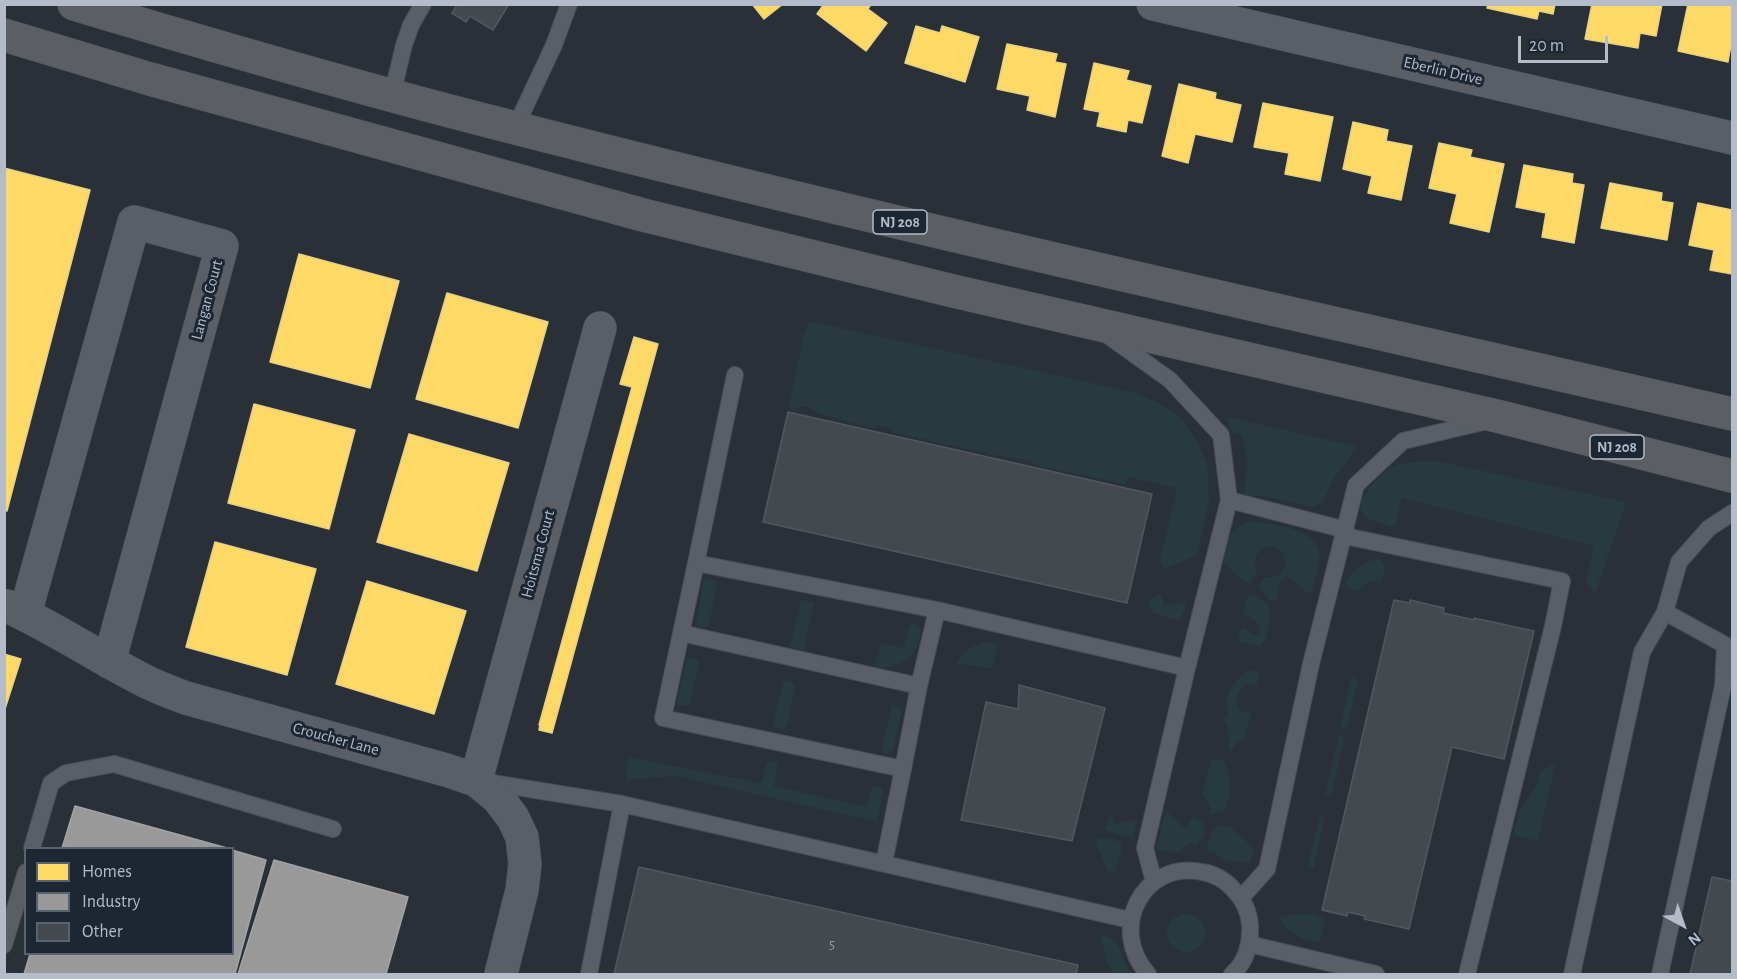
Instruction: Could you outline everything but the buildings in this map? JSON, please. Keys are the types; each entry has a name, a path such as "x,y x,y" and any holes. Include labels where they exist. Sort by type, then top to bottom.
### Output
{"highway":[{"name":"NJ 208","path":"74,4 515,128 813,202 1732,414"},
{"name":"NJ 208","path":"4,35 161,82 631,212 952,291 1501,417 1732,476"}],"street":[{"name":"Eberlin Drive","path":"1153,4 1732,138"},
{"name":"Langan Court","path":"15,610 134,222 222,246 110,662"},
{"name":"Hoitsma Court","path":"476,780 600,328"},
{"name":"Croucher Lane","path":"15,610 65,635 149,683 186,698 476,780 498,798 513,818 522,837 525,864 522,890 501,975"}],"lane":[{"path":"392,95 407,35 423,4"},
{"path":"515,128 554,45 569,4"},
{"path":"1089,323 1170,380 1221,435 1229,500 1186,668 1145,848 1154,882"},
{"path":"735,375 663,718 903,770"},
{"path":"1241,898 1267,869 1311,664 1346,533 1356,485 1403,441 1501,417"},
{"path":"1229,500 1346,533 1562,581 1467,975"},
{"path":"1572,975 1642,652 1665,612 1679,562 1709,528 1732,513"},
{"path":"696,563 937,610 1186,668"},
{"path":"884,863 919,686 937,610"},
{"path":"1660,975 1724,686 1729,646 1665,612"},
{"path":"681,633 919,686"},
{"path":"33,847 51,783 66,773 114,764 333,829"},
{"path":"476,780 622,804 1130,920"},
{"path":"589,975 622,804"},
{"path":"1148,975 1135,957 1130,936 1130,920 1140,897 1154,882 1173,872 1192,870 1211,874 1228,883 1241,898 1249,916 1251,935 1249,944 1246,954 1232,975"},
{"path":"4,945 24,879"},
{"path":"1249,944 1376,975"}],"green space":[{"path":"809,321 1133,392 1171,410 1183,421 1199,445 1207,463 1209,501 1197,555 1167,568 1164,568 1160,561 1177,488 1128,477 1125,484 1038,466 1031,461 891,432 891,428 876,425 875,429 819,414 806,406 790,410 789,405"},
{"path":"1228,417 1357,448 1335,476 1323,502 1317,506 1311,507 1265,496 1244,495 1247,469 1246,448 1241,434 1234,434 1226,419"},
{"path":"1413,462 1441,462 1626,502 1595,594 1586,582 1594,546 1402,498 1393,527 1366,518 1361,511 1362,500 1374,483 1394,466"},
{"path":"1254,521 1293,529 1311,538 1319,554 1312,592 1309,594 1286,575 1279,584 1277,598 1274,601 1269,599 1259,587 1264,577 1273,577 1283,570 1284,558 1278,548 1267,547 1258,553 1254,562 1257,571 1251,583 1245,582 1224,562 1224,548 1230,535 1241,526"},
{"path":"1381,559 1385,569 1381,582 1368,583 1359,591 1345,584 1360,566"},
{"path":"706,578 716,581 717,585 709,625 705,628 696,623"},
{"path":"1251,594 1267,604 1271,611 1267,634 1260,647 1237,641 1240,631 1244,628 1254,635 1259,633 1260,626 1251,618 1243,616 1248,595"},
{"path":"1161,595 1164,606 1187,602 1180,620 1159,615 1151,610 1149,601"},
{"path":"801,600 813,602 803,650 790,647"},
{"path":"912,624 917,624 921,629 920,638 913,653 908,659 895,666 877,668 875,665 881,643 904,648"},
{"path":"988,642 997,646 992,669 956,663 969,649"},
{"path":"688,657 697,659 699,664 690,703 687,706 679,705 677,702"},
{"path":"1252,670 1260,673 1257,688 1253,684 1244,685 1238,693 1236,704 1241,711 1251,713 1244,741 1236,743 1230,751 1226,722 1223,722 1223,718 1228,717 1228,707 1225,705 1234,684 1241,676"},
{"path":"1353,677 1358,681 1347,727 1341,728 1351,679"},
{"path":"784,680 794,682 795,687 787,726 783,729 773,725"},
{"path":"892,705 902,710 893,750 883,753 881,750"},
{"path":"1339,735 1344,739 1332,793 1331,795 1325,794"},
{"path":"628,757 761,783 767,762 770,760 778,764 774,786 867,807 872,787 879,785 883,788 883,792 877,822 675,776 626,780"},
{"path":"1211,759 1225,761 1230,792 1224,811 1209,814 1210,807 1202,796"},
{"path":"1556,762 1538,841 1513,835 1520,811 1536,786 1541,771"},
{"path":"1167,812 1187,830 1191,817 1202,821 1205,831 1203,839 1199,839 1196,845 1192,843 1186,845 1180,852 1156,850 1164,815"},
{"path":"1110,814 1115,824 1136,819 1133,838 1105,830"},
{"path":"1320,816 1324,820 1312,869 1307,866"},
{"path":"1217,825 1230,827 1254,848 1250,863 1222,860 1213,851 1207,852 1211,834"},
{"path":"1099,837 1123,844 1115,872 1110,873 1106,868 1096,842"},
{"path":"1186,914 1200,919 1205,933 1200,947 1186,952 1172,947 1167,933 1172,919"},
{"path":"1295,914 1313,914 1325,918 1320,942 1296,936 1279,918"},
{"path":"1100,935 1114,940 1132,974 1113,974 1108,965"}]}
